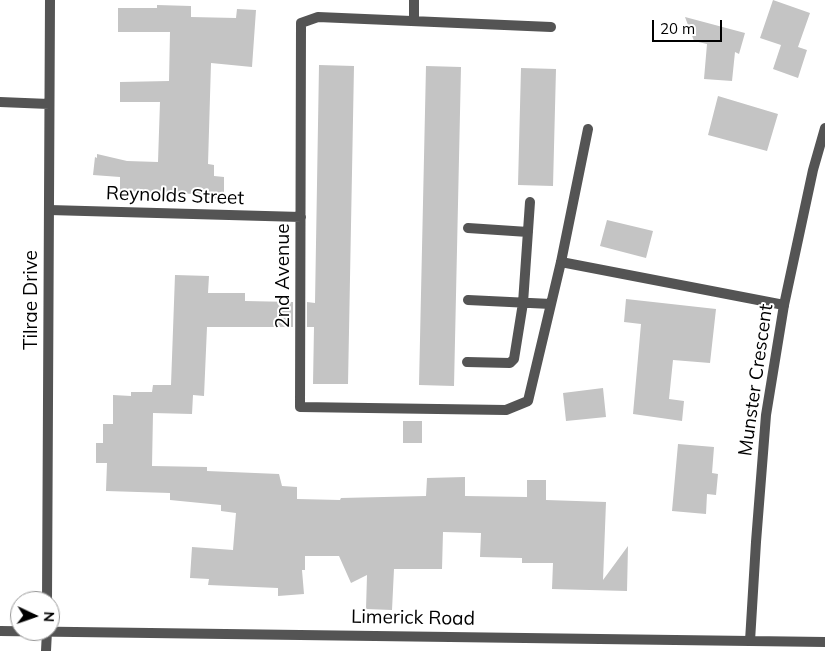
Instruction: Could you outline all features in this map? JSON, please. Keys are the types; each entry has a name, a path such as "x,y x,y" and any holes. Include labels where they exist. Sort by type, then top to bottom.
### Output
{"street":[{"name":"Tilrae Drive","path":"47,591 50,0"},
{"path":"414,0 414,21"},
{"name":"2nd Avenue","path":"551,27 318,17 301,23 300,407 506,410 528,401 562,262 588,129"},
{"path":"0,102 49,104"},
{"name":"Munster Crescent","path":"750,641 766,416 784,304 813,170 825,128"},
{"path":"467,362 510,363 514,359 524,303 530,202"},
{"name":"Reynolds Street","path":"49,210 300,217"},
{"path":"468,228 528,232"},
{"path":"562,262 784,304"},
{"path":"468,300 552,304"},
{"name":"Limerick Road","path":"60,631 825,642"}],"building":[{"path":"773,0 810,13 798,47 807,50 798,78 773,69 781,45 760,38"},
{"path":"157,5 191,6 191,17 236,18 237,9 256,10 252,67 211,63 208,164 214,165 214,176 224,177 224,199 196,198 196,194 120,191 120,177 93,175 97,154 127,161 158,162 160,102 120,102 120,82 169,81 170,32 118,32 118,8 157,8"},
{"path":"685,17 745,33 739,54 735,52 732,81 704,79 707,44 694,41"},
{"path":"319,65 354,66 348,384 313,384 314,327 307,327 307,302 315,303"},
{"path":"426,66 461,67 454,386 419,385"},
{"path":"521,68 556,69 553,186 518,185"},
{"path":"718,96 778,114 767,151 708,135"},
{"path":"607,220 653,231 646,258 600,246"},
{"path":"175,275 209,276 208,293 245,293 245,301 293,302 293,327 207,327 204,396 193,395 192,414 153,413 152,466 207,467 207,471 279,474 282,486 297,487 297,499 340,500 341,498 426,496 427,478 465,477 465,496 527,497 527,480 546,480 546,500 606,502 603,580 628,546 627,591 552,589 553,563 522,563 522,558 480,557 481,533 443,532 442,569 394,569 392,610 366,609 367,575 351,583 339,556 305,556 305,570 302,570 304,594 278,596 278,588 208,585 209,579 190,578 192,547 233,550 236,513 221,511 221,505 170,500 170,493 106,491 107,463 96,463 96,443 103,443 103,424 113,424 113,395 131,396 131,392 152,392 153,385 171,385"},
{"path":"626,299 716,309 710,363 673,360 669,399 684,401 682,421 633,414 641,324 624,322"},
{"path":"603,388 606,417 566,421 563,393"},
{"path":"403,421 422,421 422,443 403,443"},
{"path":"678,444 714,447 712,473 718,474 716,495 707,494 706,514 672,511"}]}
